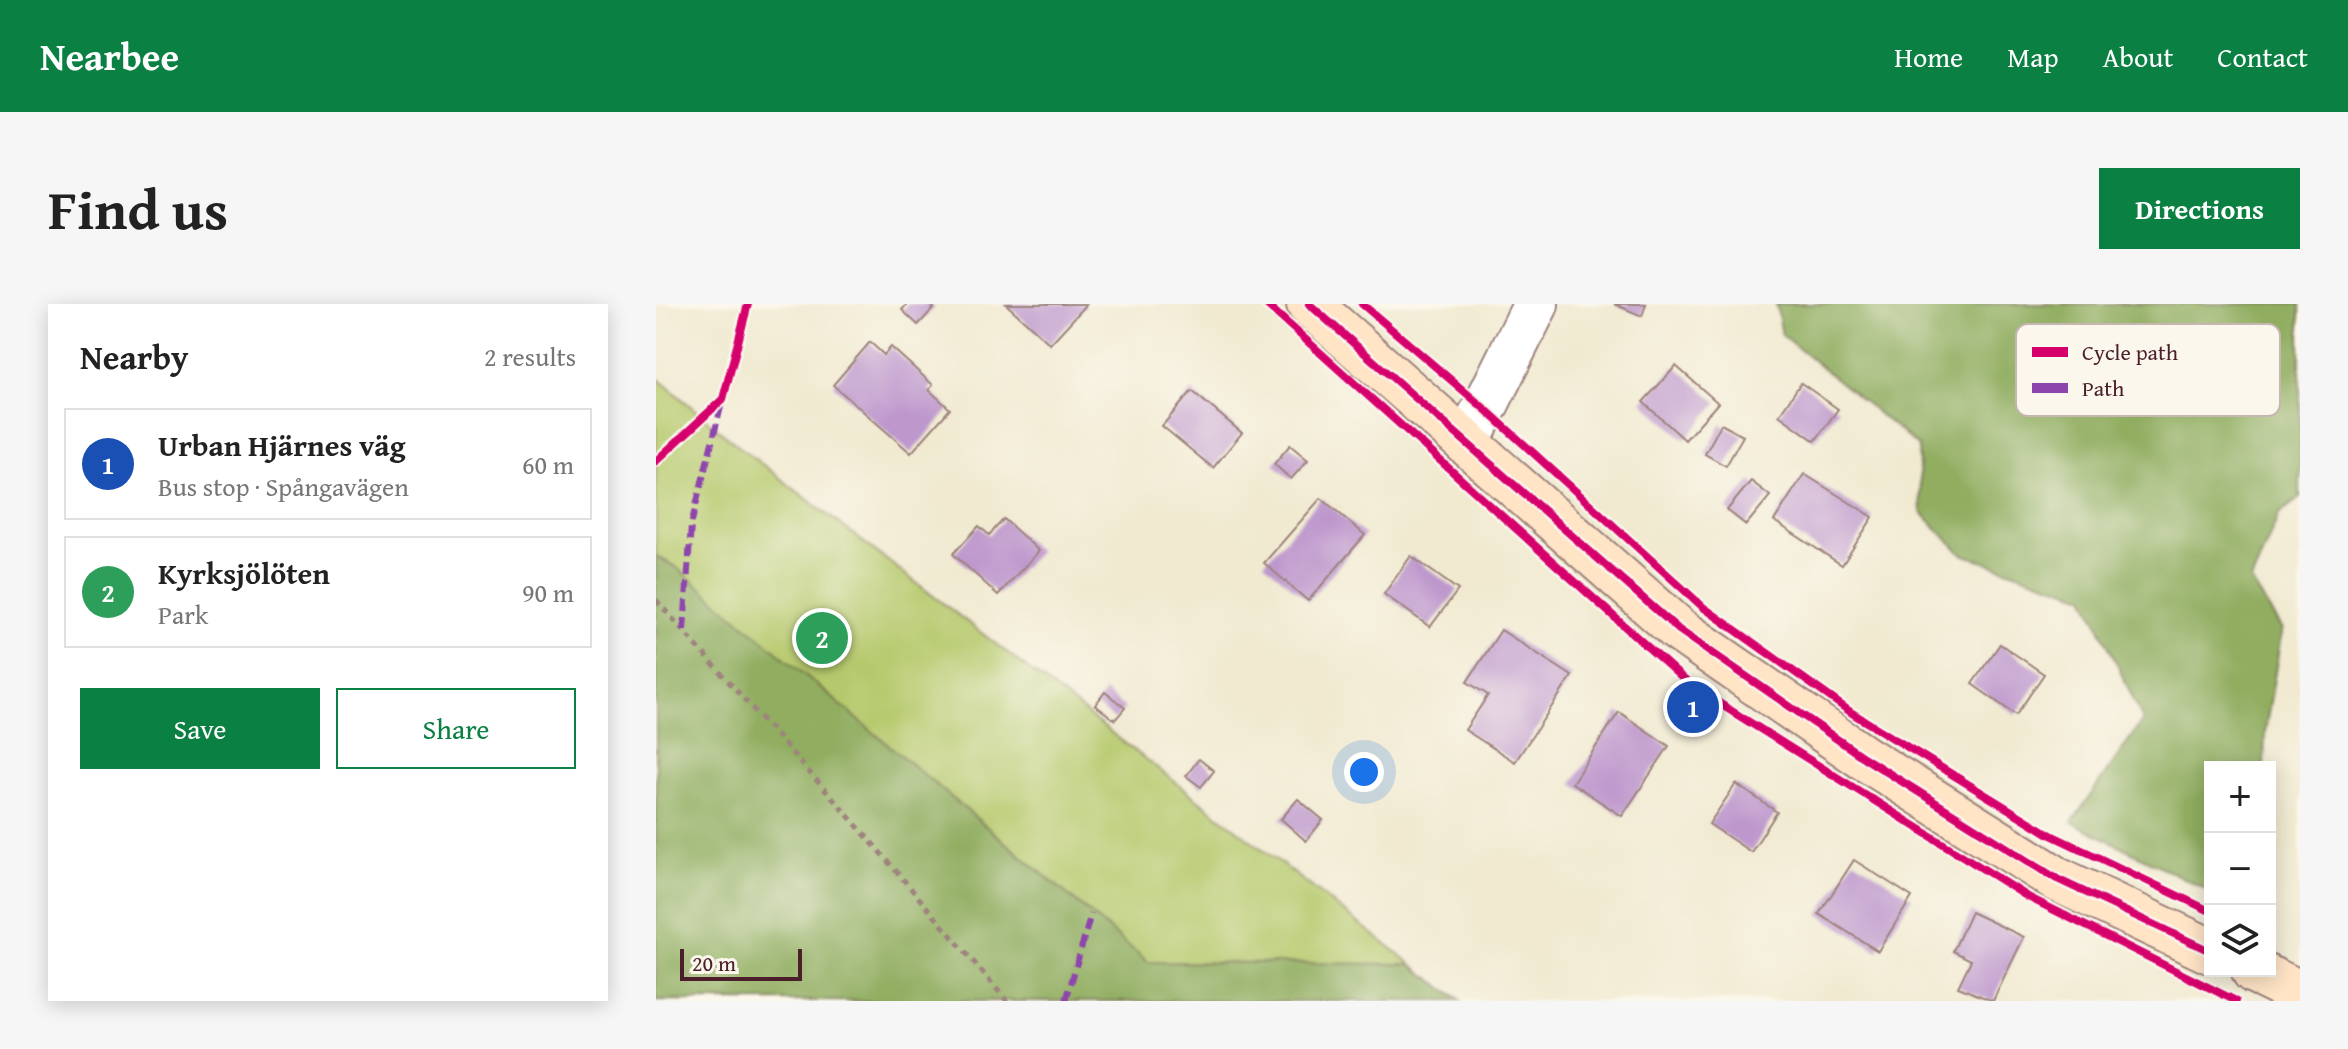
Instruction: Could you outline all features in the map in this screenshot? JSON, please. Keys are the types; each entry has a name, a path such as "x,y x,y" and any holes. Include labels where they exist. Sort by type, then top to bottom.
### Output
{"street":[{"path":"1309,304 1679,630 1863,757 2057,879 2204,948"},
{"path":"1467,443 1536,304"},
{"path":"2267,977 2300,993"}],"path":[{"path":"656,600 867,837 1007,1001"}],"green space":[{"path":"1776,304 2300,304 2300,498 2279,514 2251,581 2282,630 2265,732 2264,761 2204,761 2204,888 2072,822 2143,720 2085,596 1962,554 1921,512 1918,446 1782,335"},
{"path":"656,377 737,445 1460,1001 656,1001"},
{"path":"656,556 676,567 1148,962 1411,964 1460,1001 656,1001"}],"building":[{"path":"907,304 929,304 934,308 918,325 902,310"},
{"path":"1006,304 1087,304 1050,344"},
{"path":"1614,304 1646,304 1642,316"},
{"path":"870,342 884,355 891,347 933,385 929,390 950,409 911,453 833,385"},
{"path":"1676,366 1718,403 1685,440 1643,402"},
{"path":"1801,383 1838,409 1815,441 1779,415"},
{"path":"1192,391 1242,433 1213,468 1162,426"},
{"path":"1721,424 1743,436 1726,466 1705,454"},
{"path":"1290,445 1308,460 1291,479 1274,464"},
{"path":"1804,474 1873,517 1842,565 1774,521"},
{"path":"1751,481 1770,496 1746,525 1727,510"},
{"path":"1321,498 1365,535 1308,601 1264,563"},
{"path":"1004,519 1039,551 998,595 953,554 979,526 989,535"},
{"path":"1411,556 1458,590 1430,627 1384,594"},
{"path":"1501,630 1572,676 1515,762 1465,730 1488,695 1467,682"},
{"path":"2000,644 2044,674 2016,715 1972,684"},
{"path":"1105,692 1125,708 1115,720 1095,705"},
{"path":"1619,712 1669,746 1622,816 1572,783"},
{"path":"1199,759 1214,771 1201,787 1186,776"},
{"path":"1736,784 1777,812 1751,852 1709,824"},
{"path":"1298,799 1323,820 1306,841 1281,819"},
{"path":"1854,860 1912,897 1878,951 1819,914"},
{"path":"1971,912 2024,937 1993,1001 1958,987 1971,960 1953,951"}],"marked path":[{"path":"684,630 691,525 722,403"},
{"path":"1066,1001 1091,914"}],"cycle path":[{"path":"656,461 723,399 748,304"},
{"path":"1266,304 1690,685 2028,897 2236,1001"},
{"path":"1309,304 1679,630 1863,757 2057,879 2204,948"},
{"path":"1362,304 1485,409 1703,607 1852,713 2051,835 2204,908"}],"place":[{"name":"Kyrksjölöten","path":"822,638"},
{"name":"Urban Hjärnes väg","path":"1693,707"}]}
